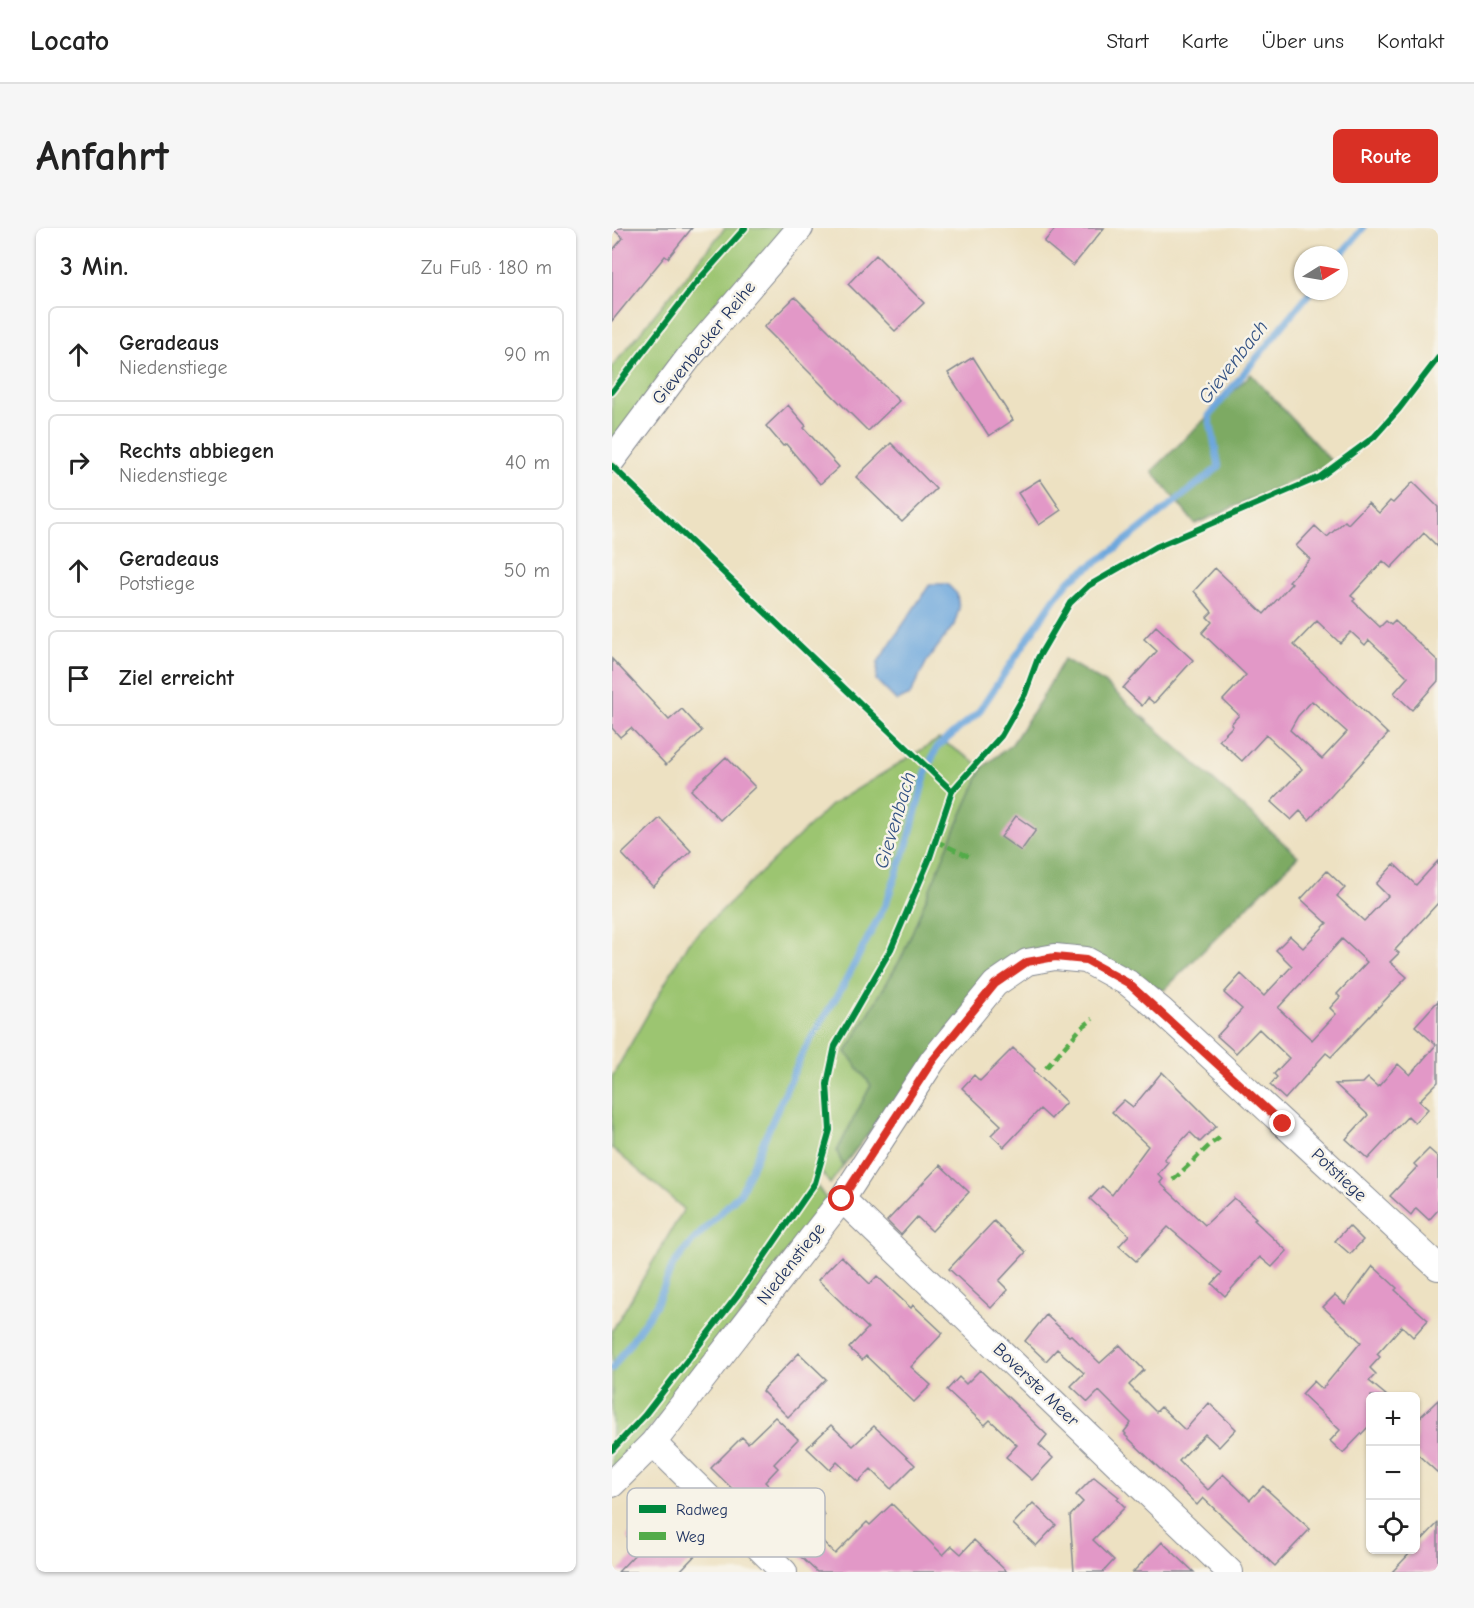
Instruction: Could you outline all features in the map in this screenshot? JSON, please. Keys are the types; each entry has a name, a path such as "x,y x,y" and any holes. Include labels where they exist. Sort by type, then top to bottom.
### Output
{"street":[{"name":"Gievenbecker Reihe","path":"612,460 690,356 800,228"},
{"name":"Niedenstiege","path":"612,1484 653,1443 842,1199 933,1060 995,984 1027,962 1055,957 1086,960 1128,983 1161,1011"},
{"name":"Potstiege","path":"1161,1011 1438,1267"},
{"name":"Boverste Meer","path":"842,1199 1230,1572"},
{"path":"653,1443 699,1488"},
{"path":"769,1557 784,1572"}],"green space":[{"path":"725,228 791,228 612,460 612,367"},
{"path":"1251,374 1333,463 1195,524 1152,471"},
{"path":"1064,659 1105,683 1298,856 1163,991 1090,954 1025,956 894,1101 843,1166 837,1151 871,1085 846,1052 902,957 983,767 1012,744"},
{"path":"939,739 983,767 902,957 846,1052 871,1085 837,1151 843,1166 830,1184 819,1169 815,1183 826,1199 721,1343 612,1473 612,1331 684,1209 612,1148 612,1077 688,943 831,805"}],"water":[{"path":"930,584 947,584 957,594 959,609 954,625 927,661 910,695 897,701 876,680 878,662"}],"building":[{"path":"612,228 692,228 668,258 665,256 612,321 612,251 623,238"},
{"path":"1056,228 1104,228 1073,266 1044,242"},
{"path":"876,255 924,303 895,331 848,284"},
{"path":"795,297 899,401 868,431 764,327"},
{"path":"973,357 1013,420 989,436 948,373"},
{"path":"788,405 806,426 804,428 839,467 820,484 786,444 783,446 766,426"},
{"path":"891,443 936,489 902,522 856,477"},
{"path":"1040,479 1061,510 1039,525 1018,493"},
{"path":"1413,482 1438,507 1438,547 1424,533 1391,568 1383,561 1351,596 1355,599 1353,601 1380,627 1386,621 1391,625 1395,621 1438,661 1438,681 1412,710 1394,693 1408,677 1369,640 1365,645 1351,632 1340,643 1317,621 1294,645 1388,734 1309,820 1300,811 1291,820 1271,802 1302,769 1266,735 1242,761 1219,740 1233,726 1231,724 1239,715 1223,700 1246,675 1202,633 1212,622 1207,617 1212,612 1194,591 1215,568 1264,614 1292,583 1289,581 1310,559 1296,546 1315,526 1327,537 1345,521 1348,524 1368,503 1379,513 1390,501 1393,503","holes":["1312,701 1347,732 1322,759 1290,730 1298,716"]},
{"path":"1156,626 1193,660 1154,703 1148,698 1142,706 1123,688 1157,651 1144,639"},
{"path":"612,659 669,720 682,709 702,731 666,765 631,728 620,737 612,728"},
{"path":"726,757 755,787 720,820 691,790"},
{"path":"1016,816 1036,830 1021,851 1001,837"},
{"path":"660,818 691,851 653,887 622,854"},
{"path":"1438,861 1438,903 1395,950 1399,953 1390,962 1407,977 1331,1057 1326,1053 1285,1099 1270,1085 1277,1077 1274,1074 1289,1058 1259,1029 1236,1053 1217,1036 1242,1009 1224,993 1241,974 1264,996 1292,966 1276,950 1290,936 1303,948 1327,923 1301,899 1327,871 1345,888 1337,896 1364,921 1388,896 1376,884 1394,864 1416,885","holes":["1342,939 1367,962 1337,994 1340,997 1330,1008 1336,1014 1312,1040 1278,1008"]},
{"path":"1438,1001 1438,1082 1419,1101 1428,1109 1415,1123 1408,1116 1368,1159 1346,1139 1368,1115 1335,1084 1363,1083 1368,1078 1378,1087 1398,1064 1410,1075 1436,1045 1415,1026"},
{"path":"1013,1048 1066,1102 1051,1119 1040,1109 1004,1147 991,1135 1001,1125 962,1088 974,1075 980,1081"},
{"path":"1162,1072 1216,1126 1200,1142 1190,1132 1164,1159 1168,1162 1158,1174 1163,1179 1160,1183 1205,1225 1234,1198 1287,1251 1272,1267 1260,1257 1225,1296 1212,1284 1222,1273 1168,1227 1136,1261 1119,1246 1129,1235 1090,1199 1102,1186 1112,1195 1148,1146 1112,1112 1124,1100 1133,1107"},
{"path":"1429,1149 1438,1157 1438,1210 1429,1220 1416,1208 1411,1215 1390,1196 1417,1167 1414,1164"},
{"path":"940,1165 969,1192 932,1231 917,1217 901,1235 887,1221"},
{"path":"994,1221 1026,1252 999,1281 1008,1290 991,1308 949,1269"},
{"path":"1349,1226 1363,1240 1350,1254 1335,1241"},
{"path":"841,1256 870,1284 877,1276 911,1308 913,1305 943,1333 911,1367 931,1385 914,1402 866,1356 862,1360 849,1348 868,1328 818,1280"},
{"path":"1373,1266 1428,1320 1413,1337 1402,1326 1377,1354 1380,1357 1370,1368 1376,1374 1369,1381 1382,1392 1366,1392 1366,1429 1343,1453 1330,1441 1340,1430 1302,1394 1314,1381 1322,1389 1361,1342 1323,1307 1335,1295 1345,1304"},
{"path":"1046,1315 1100,1363 1120,1345 1144,1370 1129,1385 1156,1412 1161,1407 1185,1430 1209,1403 1236,1429 1219,1447 1205,1434 1179,1461 1208,1490 1223,1474 1250,1500 1263,1486 1310,1529 1275,1566 1203,1498 1197,1505 1125,1435 1124,1432 1131,1423 1099,1391 1088,1402 1071,1386 1084,1373 1057,1349 1046,1361 1025,1341"},
{"path":"799,1353 826,1379 788,1417 762,1391"},
{"path":"980,1370 1047,1435 1039,1445 1053,1458 1032,1480 1006,1457 1017,1445 990,1420 985,1425 947,1390 959,1377 966,1384"},
{"path":"1438,1400 1438,1473 1420,1457 1420,1417"},
{"path":"775,1417 798,1439 774,1464 778,1468 765,1482 771,1488 731,1488 711,1468 742,1437 748,1443"},
{"path":"831,1425 853,1446 874,1426 915,1465 891,1489 871,1469 858,1482 837,1462 830,1470 807,1448"},
{"path":"1094,1477 1119,1497 1117,1499 1125,1507 1093,1540 1114,1560 1103,1572 1074,1572 1070,1516 1083,1502 1076,1495"},
{"path":"1033,1503 1056,1525 1036,1546 1013,1524"},
{"path":"892,1504 943,1555 952,1546 961,1554 974,1540 1007,1572 817,1572 801,1557 825,1557 825,1544 835,1554 867,1522 870,1525"},
{"path":"1438,1523 1438,1572 1392,1572 1409,1554 1420,1554 1420,1542"},
{"path":"1162,1542 1194,1572 1133,1572"},
{"path":"632,1557 694,1557 679,1572 618,1572"}],"waterway":[{"name":"Gievenbach","path":"1348,246 1363,228"},
{"name":"Gievenbach","path":"612,1369 656,1305 673,1265 691,1243 741,1192 802,1054 844,984 886,903 908,842 926,772 937,747 978,713 1055,598 1070,580 1111,552 1219,467 1209,416 1304,300"}],"marked path":[{"path":"936,841 972,858"},
{"path":"1046,1068 1081,1028 1093,1019"},
{"path":"1173,1180 1221,1137"}],"cycle path":[{"path":"612,392 696,283 745,228"},
{"path":"612,1450 644,1416 737,1296 815,1183 830,1130 827,1084 835,1046 891,949 929,860 952,791 1001,736 1025,694 1038,658 1070,603 1088,586 1156,547 1320,477 1374,437 1438,358"},
{"path":"612,466 952,791"}],"route":[{"path":"842,1199 933,1060 995,984 1027,962 1055,957 1086,960 1128,983 1283,1124"}]}
